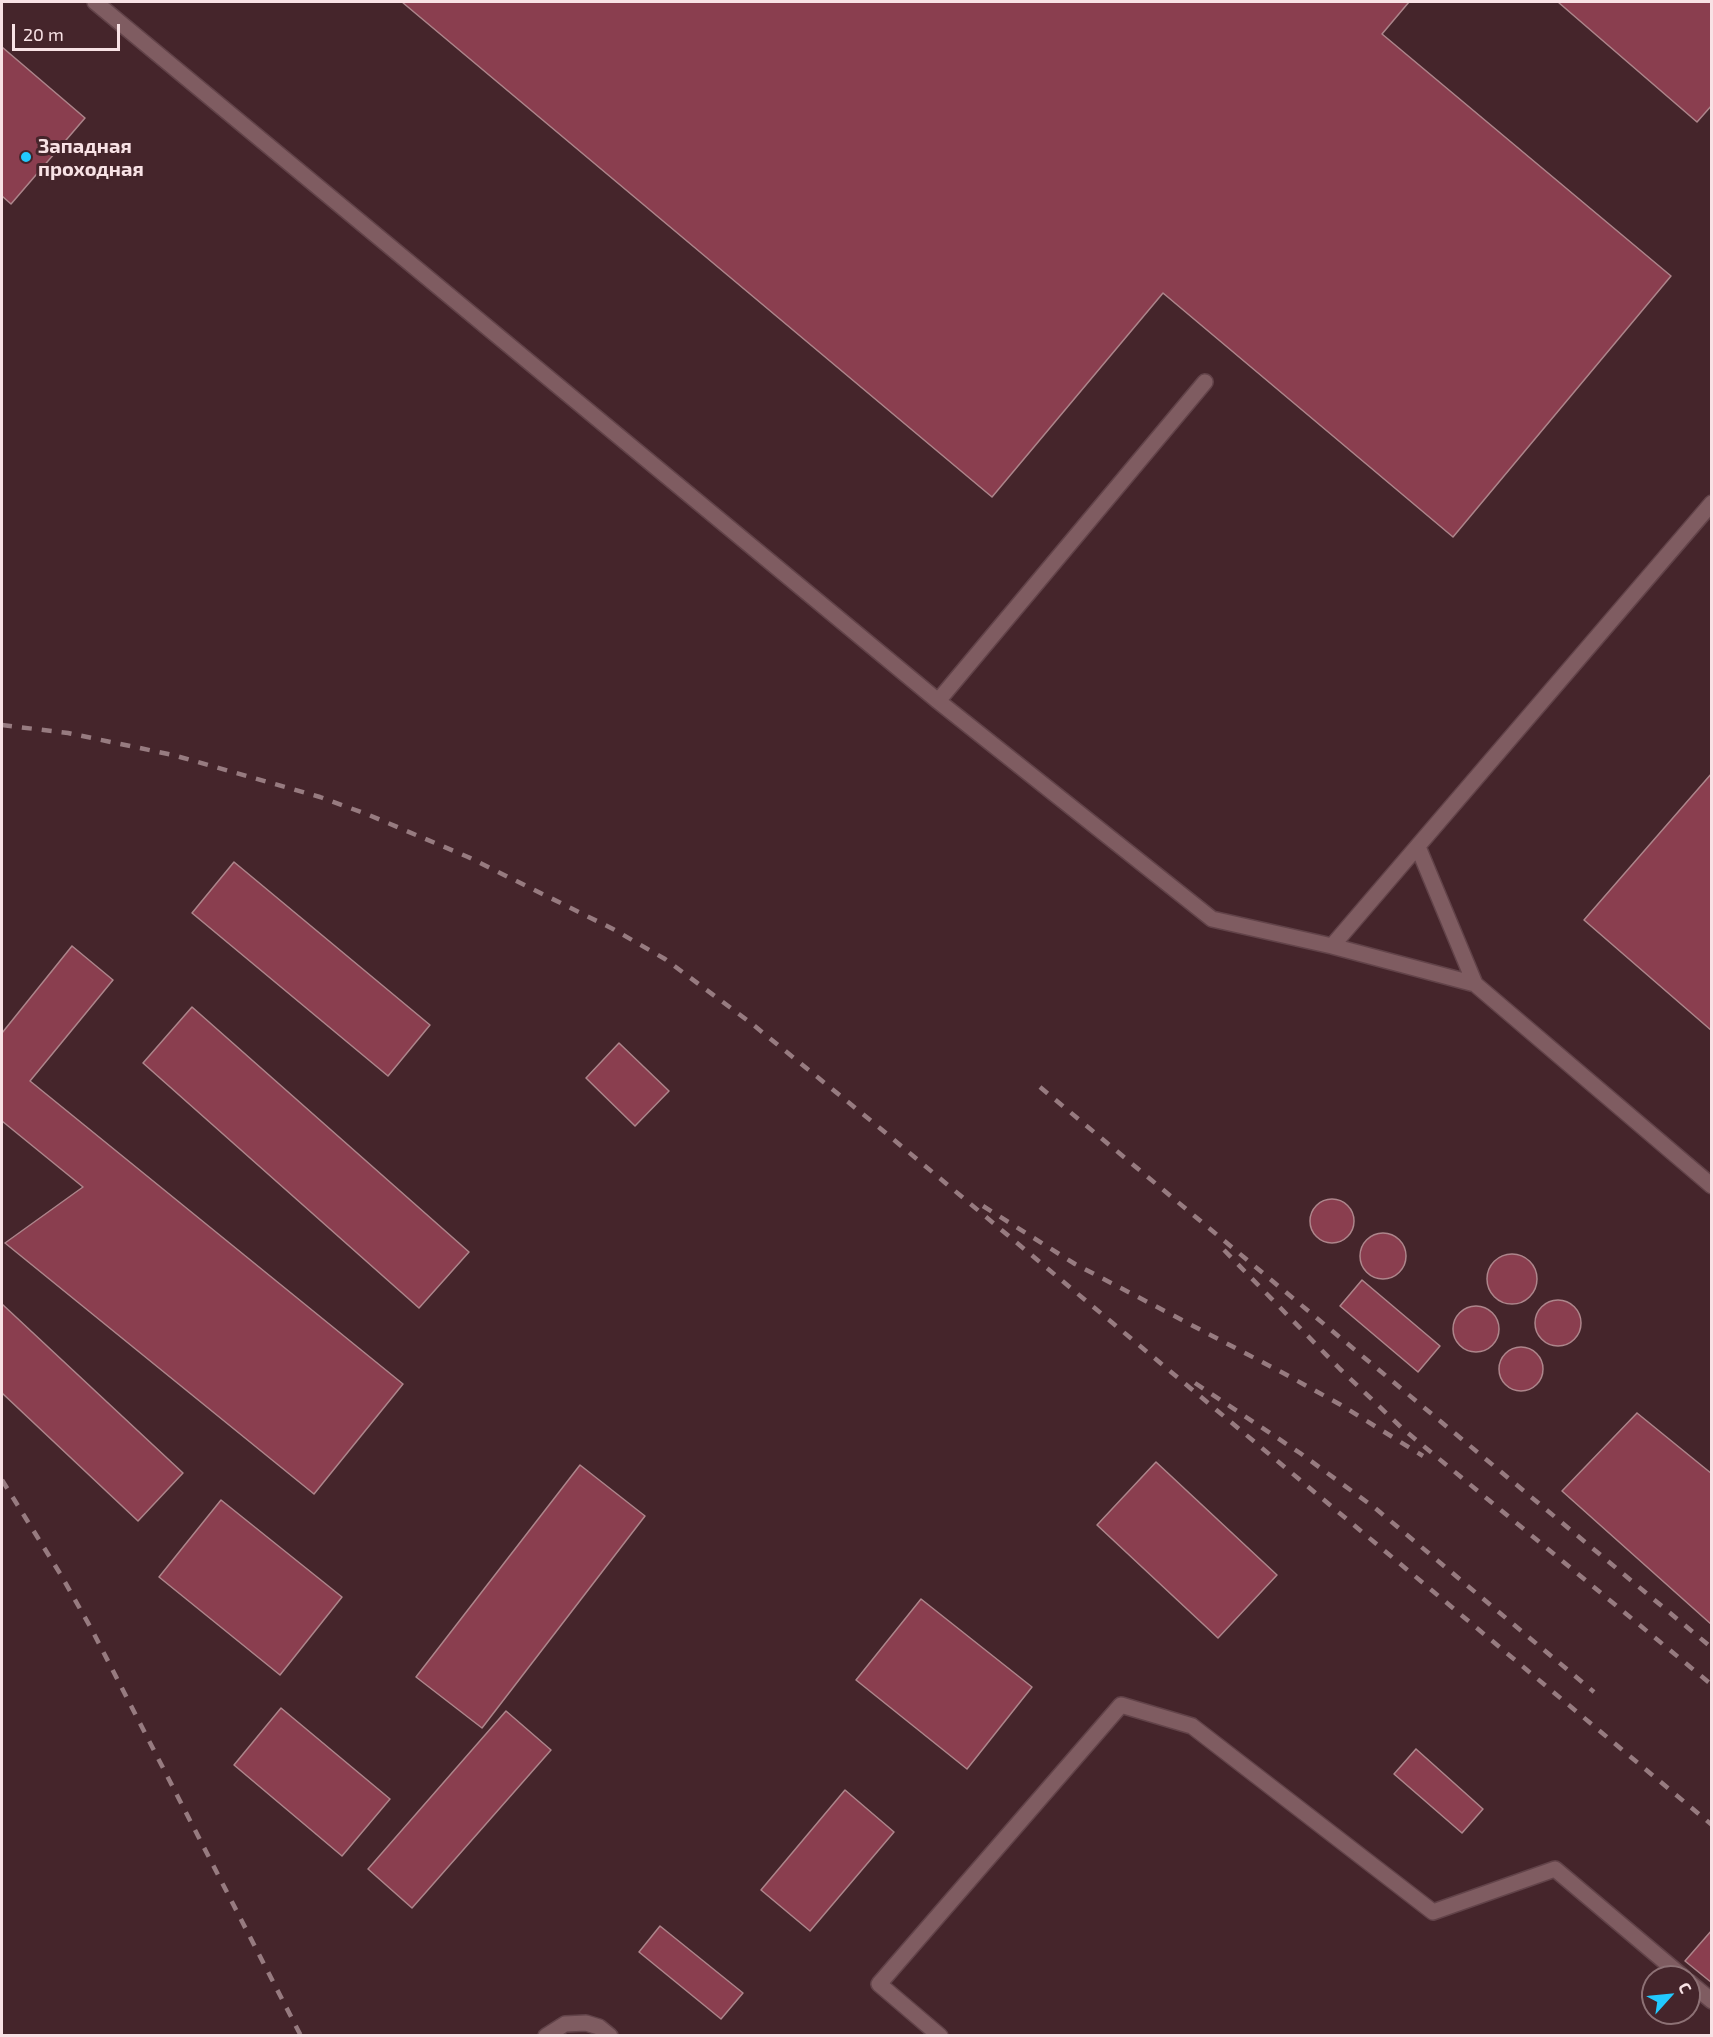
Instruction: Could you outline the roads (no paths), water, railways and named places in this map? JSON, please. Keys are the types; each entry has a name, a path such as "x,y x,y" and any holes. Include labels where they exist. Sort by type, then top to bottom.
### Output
{"lane":[{"path":"95,2 938,701 1212,919 1332,946 1475,984 1712,1186"},
{"path":"938,701 1204,382"},
{"path":"1332,946 1712,503"},
{"path":"1418,847 1475,984"},
{"path":"940,2036 879,1984 1121,1704 1192,1726 1433,1912 1555,1869 1669,1965"},
{"path":"546,2036 565,2024 586,2023 599,2027 610,2036"}],"railway":[{"path":"2,725 68,733 173,755 320,797 468,857 613,929 665,959 751,1023 875,1124 1712,1825"},
{"path":"1040,1087 1712,1648"},
{"path":"983,1206 1075,1264 1285,1374 1341,1405 1423,1456"},
{"path":"1224,1250 1340,1369 1403,1429 1712,1685"},
{"path":"1195,1383 1300,1453 1375,1508 1594,1692"},
{"path":"2,1480 92,1630 301,2036"}],"place":[{"name":"Западная проходная","path":"26,157"}]}
